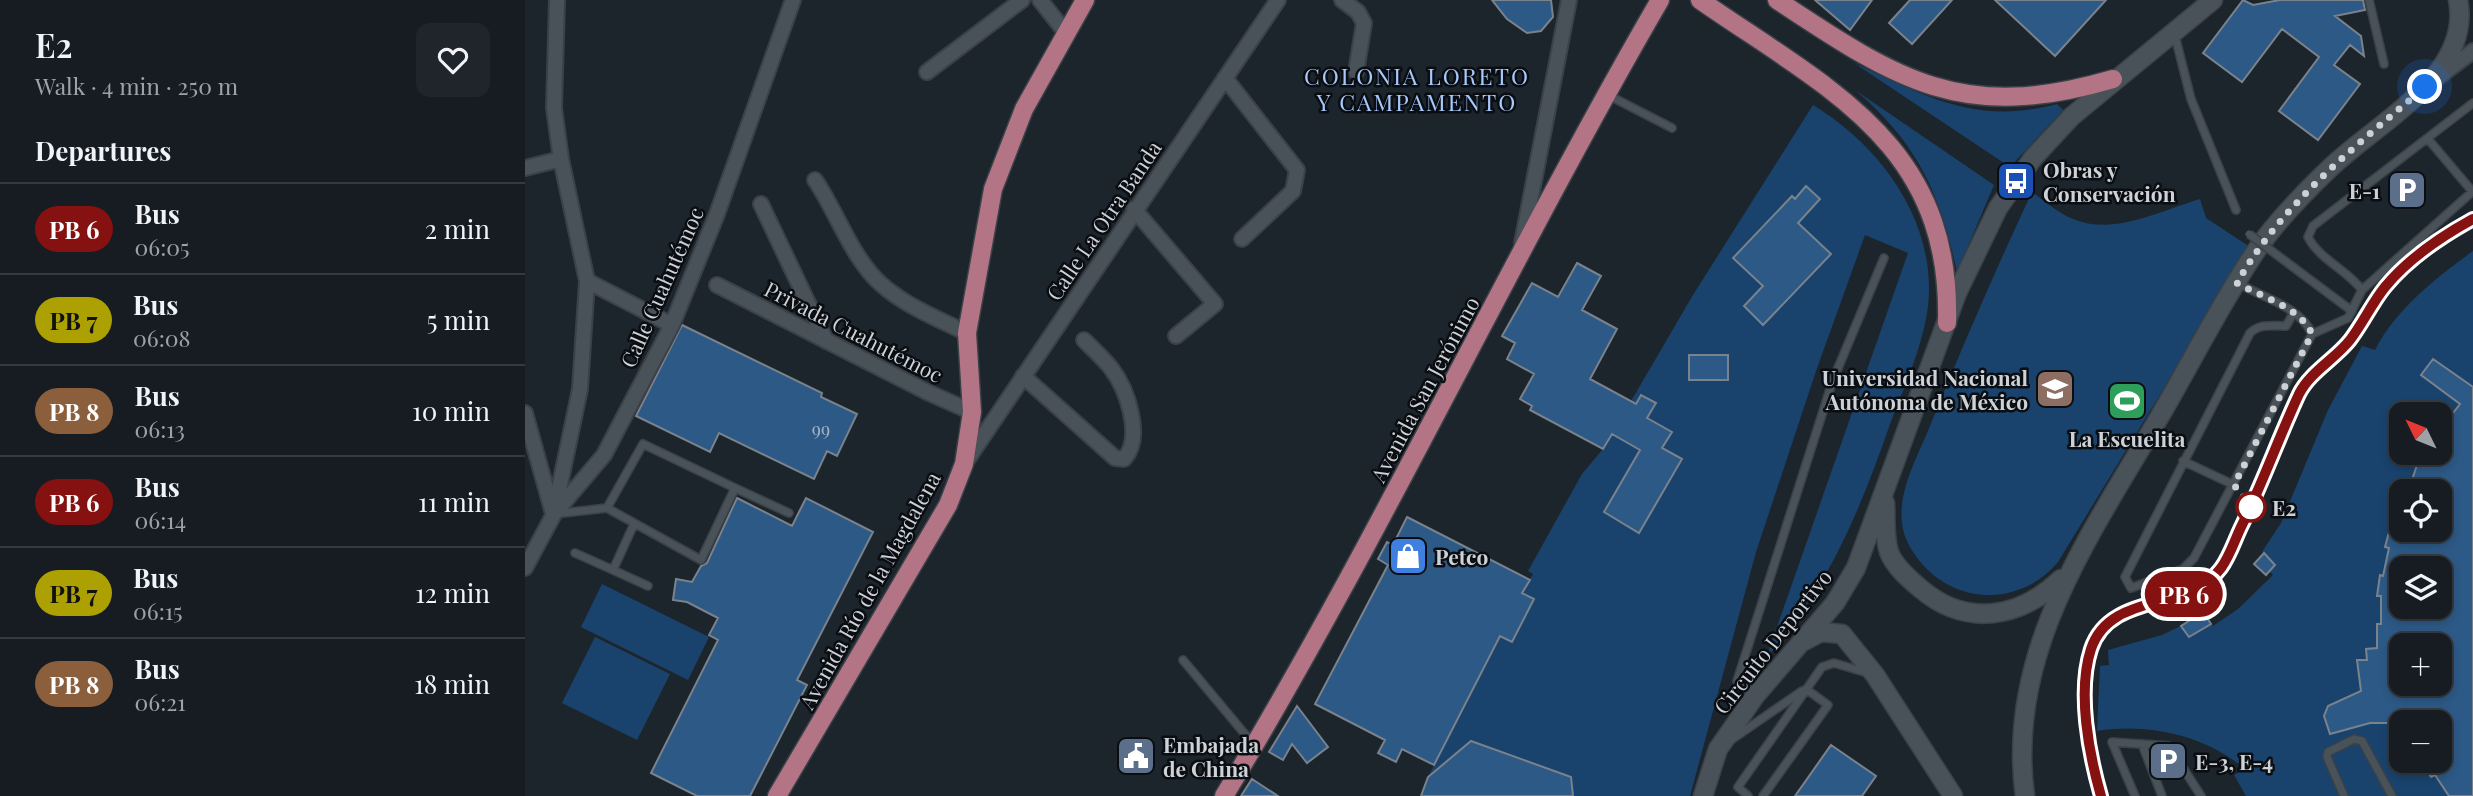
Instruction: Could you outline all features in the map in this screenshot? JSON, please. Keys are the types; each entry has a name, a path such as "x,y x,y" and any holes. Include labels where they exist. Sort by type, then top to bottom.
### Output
{"main road":[{"name":"Avenida Río de la Magdalena","path":"777,796 948,505 964,464 972,412 967,333 979,258 997,179 1024,109 1085,0"},
{"name":"Avenida San Jerónimo","path":"1224,796 1391,500 1606,93 1660,0"},
{"path":"1700,0 1854,107 1892,145 1924,198 1938,238 1946,280 1947,323"},
{"path":"1777,0 1852,50 1913,80 1948,93 1990,97 2040,95 2113,79"}],"street":[{"path":"554,514 580,389 587,281 561,159 553,77 557,0"},
{"name":"Calle Cuahutémoc","path":"525,568 554,514 604,455 672,325 717,214 793,0"},
{"path":"927,72 1022,0"},
{"path":"1040,0 1066,33"},
{"name":"Calle La Otra Banda","path":"964,464 1134,209 1278,0"},
{"path":"1342,0 1358,12 1364,23 1356,72"},
{"path":"1520,253 1569,0"},
{"name":"Circuito Deportivo","path":"1703,796 1718,749 1755,696 1835,603 1856,568 1947,323 1983,235 2016,181 2051,137 2113,79 2213,0"},
{"path":"2425,87 2442,68 2453,46 2459,22 2458,0"},
{"path":"2025,796 2022,748 2027,692 2040,638 2069,572 2256,249 2330,168 2425,87 2473,51"},
{"path":"1226,78 1297,170 1293,191 1242,239"},
{"path":"525,168 561,159"},
{"path":"815,180 864,264 879,284 899,299 967,333"},
{"path":"761,204 826,341"},
{"path":"1134,209 1215,304 1176,336"},
{"path":"587,281 672,325"},
{"name":"Privada Cuahutémoc","path":"717,285 972,412"},
{"path":"1023,376 1115,458 1124,459 1132,450 1135,432 1122,390 1112,370 1084,340"},
{"path":"525,412 554,514"},
{"path":"1884,496 1890,554 1906,575 1928,594 1961,612 1983,614 2010,610 2046,593 2069,572"},
{"path":"1801,643 1821,632 1842,634 1875,675 1953,796"}],"lane":[{"path":"2369,0 2384,64"},
{"path":"2174,32 2191,99 2236,210"},
{"path":"1606,93 1672,128"},
{"path":"2362,290 2353,279 2313,246 2308,237 2313,226 2473,103"},
{"path":"2293,314 2286,326 2266,325 2255,328 2250,333 2125,577 2130,588 2154,582 2189,565 2234,485 2312,334 2348,318 2362,290 2473,191 2428,139"},
{"path":"2101,796 2092,764 2087,705 2091,649 2099,635 2110,621 2129,611 2187,593 2212,579 2223,566 2251,507 2301,390 2350,340 2396,275 2431,246 2473,219"},
{"path":"2249,234 2352,311"},
{"path":"1755,696 1737,681 1833,380 1884,258"},
{"path":"2237,283 2278,303 2308,325 2312,334"},
{"path":"607,508 643,444 789,513"},
{"path":"2183,461 2234,485"},
{"path":"554,514 607,508 701,560 735,488"},
{"path":"613,570 634,524"},
{"path":"575,553 648,586"},
{"path":"1183,660 1254,746"},
{"path":"1748,796 1738,787 1822,667 1834,663 1875,675"},
{"path":"1718,749 1806,689"},
{"path":"1763,796 1828,705 1806,689"},
{"path":"2344,796 2326,757 2328,752 2354,739 2362,741 2392,796"},
{"path":"2135,796 2112,742 2169,746 2198,793 2189,796"},
{"path":"2142,744 2162,796"}],"shaded area":[{"path":"1854,63 1952,104 2002,112 2057,104 2063,110 2010,167"},
{"path":"1855,90 1994,185 1957,272 1943,218 1923,172 1895,130"},
{"path":"1813,105 1838,122 1882,164 1913,216 1923,245 1928,275 1928,306 1922,337 1865,491 1827,573 1765,661 1908,253 1865,235 1816,371 1756,552 1690,796 1573,796 1570,777 1471,741 1428,777 1500,636 1512,642 1534,600 1522,593 1533,574 1528,571 1582,474 1603,449 1693,295","holes":["1641,395 1656,404 1647,418 1672,432 1665,444 1641,430 1617,436"]},
{"path":"2032,192 2073,219 2104,225 2137,220 2200,199 2206,218 2250,247 2058,562 2043,576 2009,593 1972,593 1955,588 1938,578 1915,555 1903,529 1903,498 1910,473 1954,367"},
{"path":"2473,251 2473,796 2246,796 2234,775 2245,769 2229,757 2194,740 2175,734 2136,729 2097,731 2100,666 2109,665 2108,650 2162,635 2181,626 2189,637 2211,624 2213,626 2238,609 2273,575 2269,571 2274,565 2262,552 2281,523 2328,410 2362,346 2375,350 2394,321 2431,283"},
{"path":"602,584 709,637 688,680 581,627"},
{"path":"595,637 670,674 637,740 562,703"}],"building":[{"path":"1492,0 1551,0 1553,17 1541,31 1527,33 1507,19"},
{"path":"1815,0 1872,0 1850,30"},
{"path":"1910,0 1952,0 1912,44 1889,23"},
{"path":"1995,0 2106,0 2055,56"},
{"path":"2243,0 2253,5 2280,0 2363,0 2365,10 2335,16 2361,36 2364,56 2350,45 2334,65 2360,84 2318,140 2279,111 2319,57 2282,29 2242,82 2203,53"},
{"path":"1806,186 1820,199 1798,223 1831,254 1763,325 1744,306 1763,286 1733,258 1792,196 1795,199"},
{"path":"1577,263 1601,276 1582,310 1617,329 1590,379 1636,404 1641,395 1656,403 1647,418 1672,432 1662,448 1682,459 1639,533 1604,512 1640,450 1612,434 1603,449 1530,410 1532,406 1520,399 1534,374 1507,359 1515,343 1502,336 1532,283 1558,297"},
{"path":"682,325 822,393 821,397 857,414 837,456 827,451 814,479 719,433 710,452 636,416"},
{"path":"1689,355 1728,355 1728,380 1689,380"},
{"path":"2433,359 2473,387 2473,796 2449,796 2435,775 2431,777 2428,773 2452,773 2452,710 2389,710 2389,723 2370,723 2330,734 2324,716 2328,706 2361,691 2357,660 2367,660 2366,649 2377,648 2377,624 2381,624 2381,596 2377,596 2380,575 2383,576 2389,548 2385,547 2389,532 2389,542 2452,542 2452,479 2412,479 2417,466 2452,466 2452,414 2460,404 2421,375"},
{"path":"737,498 792,526 806,498 873,532 797,680 807,685 750,796 697,796 651,773 718,640 709,635 718,618 687,602 673,600 676,579 692,582 701,566 707,563"},
{"path":"1407,517 1530,580 1522,593 1534,599 1512,642 1500,636 1434,765 1402,749 1396,762 1378,753 1385,740 1315,704 1388,565 1378,559 1387,542 1393,545"},
{"path":"2264,553 2275,565 2266,575 2254,564"},
{"path":"2203,612 2211,624 2189,637 2181,626"},
{"path":"1297,706 1328,747 1307,763 1292,744 1283,760 1269,752"},
{"path":"1471,741 1571,777 1573,796 1421,796 1428,777"},
{"path":"1831,745 1876,776 1862,796 1795,796"},
{"path":"1252,779 1278,796 1241,796"}],"bus line":[{"path":"2101,796 2092,764 2087,717 2091,649 2099,635 2110,621 2129,611 2187,593 2212,579 2223,566 2251,507 2301,390 2350,340 2371,306 2406,266 2473,219"}],"place":[{"name":"Obras y Conservación","path":"2016,181"},
{"name":"E-1","path":"2407,190"},
{"name":"Universidad Nacional Autónoma de México","path":"2055,389"},
{"name":"La Escuelita","path":"2127,401"},
{"name":"E2","path":"2251,507"},
{"name":"Petco","path":"1408,556"},
{"name":"Embajada de China","path":"1136,756"},
{"name":"E-3, E-4","path":"2168,761"}],"district":[{"name":"COLONIA LORETO Y CAMPAMENTO","path":"1417,88"}],"route":[{"path":"2251,507 2234,485 2312,334 2308,325 2278,303 2237,283 2256,249 2330,168 2425,87"}]}
